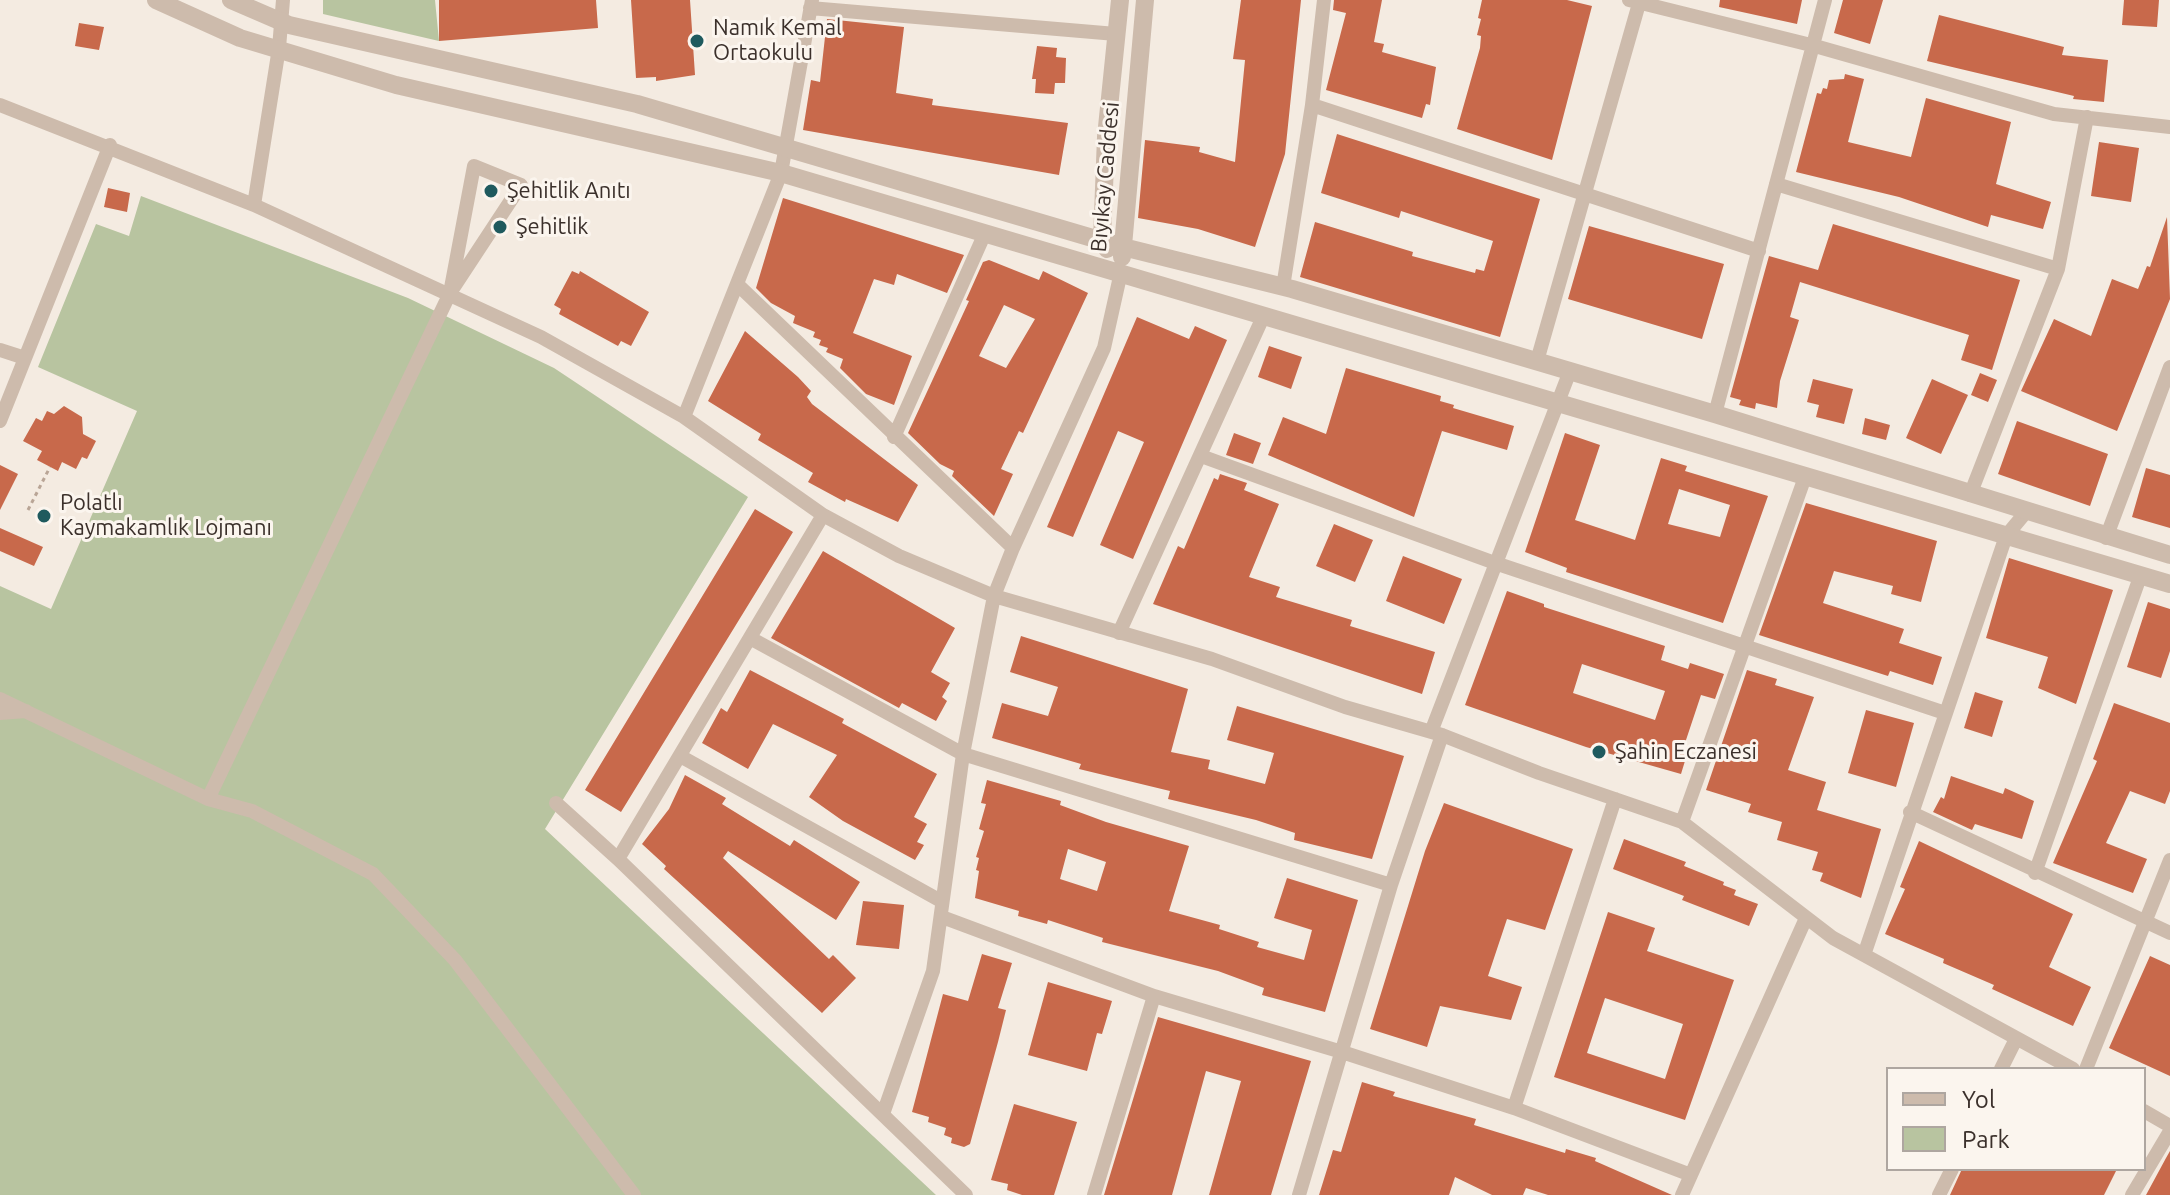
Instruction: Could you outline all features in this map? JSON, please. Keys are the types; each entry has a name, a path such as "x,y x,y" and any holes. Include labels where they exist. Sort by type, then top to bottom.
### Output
{"street":[{"path":"156,0 240,38 396,85 781,173 2170,584"},
{"path":"231,0 281,21 637,104 1123,247 1283,287 1715,414 2106,538 2170,555"},
{"path":"254,205 279,48 283,0"},
{"name":"Bıyıkay Caddesi","path":"1120,0 1106,137 1102,240 1121,272"},
{"name":"Bıyıkay Caddesi","path":"1121,272 1145,0"},
{"path":"1283,287 1312,105 1324,0"},
{"path":"1715,414 1825,0"},
{"path":"1537,361 1636,1 1815,46 2054,114 2170,127"},
{"path":"684,417 781,173 811,4 1116,34"},
{"path":"0,105 110,145 254,205 541,337 684,417 823,515 899,556 994,596 1212,659 1345,707 1436,733 1682,822 1806,918 1864,955 2069,1067"},
{"path":"1312,105 1759,251"},
{"path":"1970,495 2058,269 2087,117"},
{"path":"0,421 110,145"},
{"path":"208,799 450,293 521,185 474,166 450,293"},
{"path":"1776,184 2058,269"},
{"path":"894,437 985,233"},
{"path":"883,1114 933,971 963,754 994,596 1104,348 1121,272"},
{"path":"737,284 1013,548"},
{"path":"1119,633 1263,317"},
{"path":"0,350 25,358"},
{"path":"2106,538 2170,367"},
{"path":"1299,1195 1436,733 1495,563 1560,404 1570,371"},
{"path":"1201,456 1495,563 1945,713"},
{"path":"1682,822 1805,477"},
{"path":"1864,955 2006,536 2026,512"},
{"path":"618,859 823,515"},
{"path":"2035,873 2140,577"},
{"path":"750,638 963,754 1391,885"},
{"path":"0,699 208,799 252,811 373,874 455,960 634,1195"},
{"path":"0,713 27,711"},
{"path":"680,756 941,901"},
{"path":"1514,1108 1615,799"},
{"path":"556,803 966,1195"},
{"path":"1910,812 2035,873 2170,933"},
{"path":"2087,1067 2170,860"},
{"path":"942,917 1154,996 1514,1108 1691,1175"},
{"path":"1682,1195 1806,918"},
{"path":"1094,1195 1154,996"},
{"path":"2002,1067 2016,1039"},
{"path":"2146,1112 2170,1129 2146,1171"},
{"path":"1939,1195 1951,1171"},
{"path":"2132,1195 2146,1171"}],"path":[{"path":"28,510 50,467"}],"green space":[{"path":"323,0 435,0 439,41 323,14"},
{"path":"141,196 408,298 554,368 748,497 545,829 936,1195 0,1195 0,586 51,609 137,411 38,367 96,224 129,236"}],"building":[{"path":"439,0 596,0 598,28 439,41"},
{"path":"631,0 690,0 695,75 656,81 656,77 636,78"},
{"path":"1241,0 1301,0 1285,154 1255,247 1198,229 1138,218 1145,140 1200,147 1199,152 1235,162 1245,60 1233,59"},
{"path":"1334,0 1382,0 1374,42 1384,44 1382,52 1436,67 1430,105 1426,104 1422,118 1326,90 1346,13 1333,10"},
{"path":"1482,0 1567,0 1592,6 1552,160 1457,129 1480,48 1481,36 1477,35"},
{"path":"1720,0 1802,0 1797,24 1719,7"},
{"path":"1843,0 1883,0 1870,44 1834,33"},
{"path":"2124,0 2159,0 2157,27 2122,25"},
{"path":"1939,15 2064,47 2062,55 2108,60 2104,102 2073,99 2074,96 1927,61"},
{"path":"827,19 904,27 896,93 933,99 932,105 1068,123 1059,175 803,130 811,80 820,82"},
{"path":"79,23 104,27 99,50 75,46"},
{"path":"1037,46 1057,48 1056,57 1066,58 1065,83 1055,83 1054,94 1035,93 1036,79 1032,79"},
{"path":"1845,74 1864,79 1848,142 1911,157 1926,98 2011,122 1996,184 2051,202 2043,229 1991,215 1988,227 1899,197 1796,172 1817,93 1821,94 1823,88 1827,89 1829,80 1844,79"},
{"path":"1337,134 1540,199 1500,337 1300,277 1315,222 1413,252 1412,256 1475,273 1476,269 1484,271 1493,241 1401,211 1399,218 1321,193"},
{"path":"2099,142 2139,148 2131,202 2091,196"},
{"path":"108,188 130,193 127,212 104,207"},
{"path":"783,198 964,255 947,293 897,274 894,285 874,279 853,333 912,356 894,405 866,394 840,368 843,359 826,352 828,348 819,345 821,340 813,337 815,332 793,323 795,316 771,303 756,288"},
{"path":"2167,217 2170,299 2117,431 2021,391 2054,319 2091,336 2112,279 2138,289 2147,266 2150,267"},
{"path":"1833,224 2020,280 1992,370 1961,360 1969,335 1800,282 1790,317 1799,320 1780,381 1777,408 1756,403 1755,409 1739,405 1741,400 1730,397 1769,256 1818,270"},
{"path":"1589,226 1724,264 1702,339 1568,299"},
{"path":"989,260 1039,280 1043,271 1088,293 1023,433 1019,431 1001,469 1013,474 994,516 952,476 954,471 940,464 908,433 969,301 966,300 983,262","holes":["1004,305 1035,319 1006,368 979,356"]},
{"path":"572,271 579,274 580,271 649,312 631,346 621,341 618,346 559,314 561,309 554,305"},
{"path":"1137,317 1189,339 1195,326 1227,340 1133,559 1100,545 1144,442 1118,431 1073,537 1047,527"},
{"path":"745,331 811,391 807,397 812,404 918,485 898,522 846,499 845,502 808,482 813,473 758,440 761,434 708,401"},
{"path":"1269,346 1302,357 1291,389 1258,377"},
{"path":"1346,368 1441,396 1440,401 1454,405 1453,408 1514,426 1507,450 1442,431 1414,517 1268,455 1283,417 1326,434"},
{"path":"1980,373 1997,380 1988,402 1971,395"},
{"path":"1813,379 1853,389 1844,424 1816,417 1819,405 1807,402"},
{"path":"1932,379 1968,395 1941,454 1906,438"},
{"name":"Polatlı Kaymakamlık Lojmanı","path":"64,406 82,417 83,434 96,441 87,459 82,457 76,469 62,462 58,471 37,460 42,451 23,441 36,418 42,421 47,411 54,414"},
{"path":"1865,418 1890,425 1886,440 1862,434"},
{"path":"2017,421 2108,454 2090,506 1998,474"},
{"path":"1234,433 1261,443 1253,464 1226,455"},
{"path":"1565,433 1600,445 1575,520 1635,540 1661,458 1687,466 1685,471 1768,496 1723,623 1566,572 1567,568 1525,552","holes":["1679,489 1730,505 1720,537 1668,524"]},
{"path":"0,465 18,474 0,510"},
{"path":"2146,468 2170,475 2170,528 2132,517"},
{"path":"1220,474 1247,483 1244,490 1279,504 1249,577 1280,587 1276,597 1352,620 1350,626 1435,652 1422,694 1153,604 1178,546 1184,549 1214,478 1218,480"},
{"path":"1806,503 1937,541 1921,602 1891,594 1893,586 1834,571 1823,603 1904,629 1899,643 1942,657 1933,685 1890,671 1888,676 1759,635"},
{"path":"755,509 793,532 621,812 585,790"},
{"path":"1334,524 1373,540 1355,582 1316,566"},
{"path":"0,528 43,547 34,566 0,551"},
{"path":"823,551 955,628 931,672 950,683 942,697 947,701 936,721 902,703 899,708 771,638"},
{"path":"1403,556 1462,579 1444,624 1386,601"},
{"path":"2009,558 2113,590 2076,704 2038,688 2048,657 1986,638"},
{"path":"1507,591 1544,604 1544,607 1665,646 1661,660 1688,669 1690,663 1724,674 1715,699 1701,695 1683,749 1688,751 1681,774 1586,747 1465,705","holes":["1582,664 1665,691 1655,720 1573,693"]},
{"path":"2148,602 2170,609 2170,651 2161,678 2127,667"},
{"path":"1021,636 1188,689 1171,752 1210,760 1208,769 1265,784 1274,753 1227,740 1237,706 1404,756 1372,859 1294,840 1295,833 1256,820 1168,799 1170,791 1079,769 1081,764 992,738 1002,703 1048,716 1058,687 1010,672"},
{"path":"750,670 844,719 842,723 937,774 914,817 927,824 917,842 924,845 915,860 843,821 809,797 837,755 773,724 748,769 702,743 721,708 727,712"},
{"path":"1747,670 1777,679 1775,685 1814,697 1788,770 1826,782 1817,810 1881,829 1861,898 1820,881 1823,873 1812,870 1818,852 1777,840 1782,822 1748,812 1751,804 1706,790"},
{"path":"1975,692 2003,701 1992,737 1964,728"},
{"path":"2114,703 2170,723 2170,791 2165,804 2130,791 2106,843 2147,859 2133,893 2053,863 2097,761 2093,759"},
{"path":"1866,710 1914,723 1896,787 1848,773"},
{"path":"685,775 726,798 722,804 790,846 794,840 860,882 836,920 728,851 723,858 829,959 833,955 856,978 822,1013 664,869 666,866 642,844 669,809"},
{"path":"1951,776 2003,794 2005,788 2034,801 2022,839 1975,824 1972,830 1933,812 1941,797 1944,799"},
{"path":"987,780 1061,801 1060,805 1106,822 1189,846 1169,911 1220,925 1219,929 1259,942 1257,947 1304,960 1312,930 1274,918 1287,878 1358,900 1325,1012 1262,995 1264,988 1218,971 1102,942 1103,938 1048,920 1047,924 1018,916 1019,911 975,898 979,871 976,870 979,858 976,857 984,831 979,829 986,804 981,803","holes":["1068,849 1106,862 1097,891 1060,879"]},
{"path":"1444,803 1573,849 1545,930 1507,919 1488,976 1522,987 1511,1020 1440,1006 1427,1047 1370,1029 1425,851"},
{"path":"1624,839 1686,862 1684,866 1724,882 1723,885 1736,890 1734,895 1758,904 1749,926 1682,900 1684,896 1613,869"},
{"path":"1919,841 2073,914 2049,967 2091,987 2073,1026 1992,989 1994,985 1943,963 1944,959 1885,934 1905,889 1900,887"},
{"path":"863,901 904,905 899,949 856,945"},
{"path":"1608,912 1655,928 1647,951 1734,980 1685,1120 1554,1077","holes":["1605,998 1683,1024 1665,1079 1587,1053"]},
{"path":"982,954 1012,963 998,1008 1006,1010 998,1042 970,1144 964,1147 951,1143 952,1138 944,1135 946,1128 928,1122 929,1117 912,1112 943,994 968,1001"},
{"path":"2150,956 2170,965 2170,1076 2109,1048"},
{"path":"1048,982 1112,1001 1102,1034 1097,1033 1087,1071 1028,1055"},
{"path":"1158,1017 1311,1061 1271,1195 1209,1195 1241,1081 1206,1071 1172,1195 1104,1195"},
{"path":"1362,1082 1395,1092 1393,1096 1476,1119 1474,1125 1565,1153 1566,1149 1596,1158 1595,1161 1672,1195 1548,1195 1526,1188 1523,1195 1492,1195 1455,1177 1449,1195 1319,1195 1333,1150 1341,1152"},
{"path":"1014,1104 1077,1122 1054,1195 1022,1195 1007,1190 1008,1184 991,1180"},
{"path":"2170,1151 2170,1195 2146,1195 2166,1158"},
{"path":"1961,1171 2116,1171 2104,1195 1950,1195"}],"place":[{"name":"Namık Kemal Ortaokulu","path":"697,41"},
{"name":"Şehitlik Anıtı","path":"491,191"},
{"name":"Şehitlik","path":"500,227"},
{"name":"Polatlı Kaymakamlık Lojmanı","path":"44,516"},
{"name":"Şahin Eczanesi","path":"1599,752"}]}
